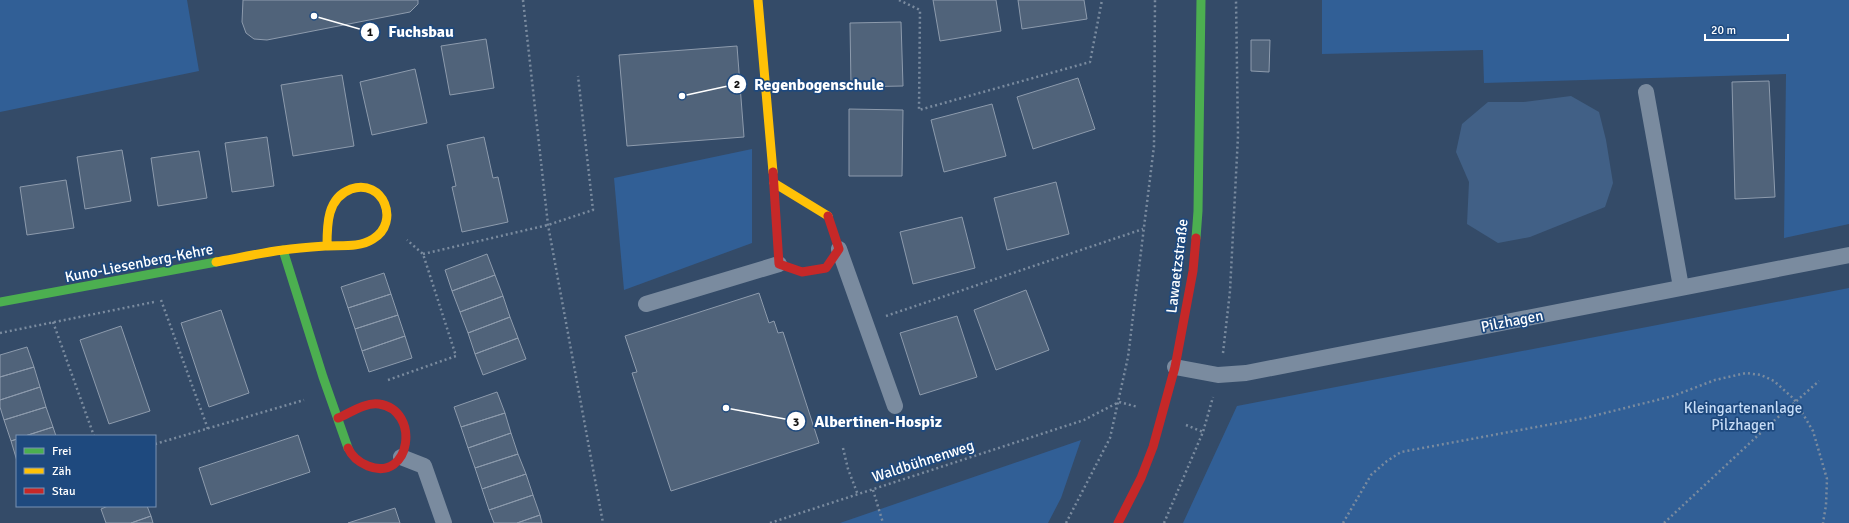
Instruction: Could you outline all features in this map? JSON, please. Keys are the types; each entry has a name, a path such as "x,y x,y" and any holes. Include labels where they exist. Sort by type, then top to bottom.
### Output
{"street":[{"path":"758,0 774,183 779,264 802,272 826,268 839,249 828,216 774,183"},
{"name":"Lawaetzstraße","path":"1118,523 1141,478 1153,447 1176,367 1193,271 1198,211 1200,0"},
{"name":"Kuno-Liesenberg-Kehre","path":"0,302 283,250 327,246 350,246 365,243 379,236 386,224 389,212 386,201 377,192 363,186 350,188 340,194 332,205 328,215 326,236 327,246"},
{"path":"283,250 338,418 351,455 363,465 372,468 392,465 402,457 406,447 407,434 397,412 378,404 338,418"}],"lane":[{"path":"1646,92 1681,287"},
{"path":"839,249 895,406"},
{"name":"Pilzhagen","path":"1176,367 1218,375 1246,374 1849,255"},
{"path":"646,304 779,264"},
{"path":"402,457 424,466 444,523"}],"path":[{"path":"524,0 548,225 603,523"},
{"path":"899,0 920,10 919,110 1090,62 1102,0"},
{"path":"1066,523 1110,438 1128,357 1154,146 1155,0"},
{"path":"1164,523 1203,432 1215,392 1223,352 1230,291 1238,136 1236,0"},
{"path":"424,254 548,225 593,210 578,76"},
{"path":"866,323 1144,229"},
{"path":"0,333 169,299"},
{"path":"161,300 208,429"},
{"path":"53,322 94,435"},
{"path":"1343,523 1371,475 1387,461 1401,452 1584,418 1673,396 1715,380 1746,373 1761,374 1774,380 1797,402 1813,430 1827,479 1826,505 1823,523"},
{"path":"1664,523 1757,436 1819,381"},
{"name":"Waldbühnenweg","path":"770,523 1084,420 1119,402"},
{"path":"843,448 848,469 858,495"},
{"path":"873,490 883,523"}],"green space":[{"path":"0,0 187,0 199,71 0,112"},
{"path":"1322,0 1849,0 1849,224 1784,238 1786,74 1484,83 1483,50 1322,54"},
{"path":"752,149 752,243 624,290 614,178"},
{"name":"Kleingartenanlage Pilzhagen","path":"1849,288 1849,523 1183,523 1237,406"},
{"path":"1081,440 1061,498 1048,523 840,523"}],"shaded area":[{"path":"1571,96 1599,112 1606,140 1613,183 1605,207 1530,237 1498,243 1467,224 1469,182 1456,152 1462,124 1488,102 1523,102"}],"building":[{"path":"243,0 418,0 418,4 410,12 267,40 254,39 246,33 242,22"},
{"path":"933,0 996,0 1001,31 940,41"},
{"path":"1018,0 1084,0 1087,19 1022,29"},
{"path":"901,22 903,86 851,87 850,23"},
{"path":"486,39 494,88 450,95 441,46"},
{"path":"1251,40 1270,40 1269,72 1251,71"},
{"path":"737,46 744,137 627,146 619,55"},
{"path":"415,69 427,123 372,135 360,82"},
{"path":"342,75 354,146 293,156 281,85"},
{"path":"1078,78 1095,129 1033,149 1017,97"},
{"path":"1769,81 1775,197 1735,199 1732,82"},
{"path":"992,104 1006,156 944,172 931,120"},
{"path":"849,109 903,110 902,176 849,176"},
{"path":"267,137 274,186 232,192 225,143"},
{"path":"484,137 493,178 498,177 508,222 462,232 452,187 456,186 447,145"},
{"path":"122,150 131,201 85,209 77,157"},
{"path":"199,151 207,198 158,206 151,158"},
{"path":"66,180 74,228 27,235 20,187"},
{"path":"1056,182 1069,234 1007,250 994,198"},
{"path":"962,217 975,268 913,284 900,232"},
{"path":"487,254 495,275 452,291 445,270"},
{"path":"384,273 391,294 348,308 341,287"},
{"path":"495,275 503,296 460,312 452,291"},
{"path":"1026,290 1049,350 996,370 974,310"},
{"path":"759,293 769,323 774,321 778,333 783,332 819,443 671,491 632,373 637,372 625,336"},
{"path":"391,294 398,315 355,329 348,308"},
{"path":"503,296 510,317 468,333 460,312"},
{"path":"221,310 249,393 209,407 181,323"},
{"path":"398,315 405,336 362,351 355,329"},
{"path":"957,316 977,377 920,395 900,333"},
{"path":"510,317 518,338 475,354 468,333"},
{"path":"121,326 150,411 109,424 80,340"},
{"path":"405,336 412,358 369,372 362,351"},
{"path":"518,338 526,359 483,375 475,354"},
{"path":"27,347 34,367 0,377 0,355"},
{"path":"34,367 40,387 0,400 0,377"},
{"path":"40,387 46,407 4,420 0,407 0,400"},
{"path":"497,392 505,413 461,427 454,407"},
{"path":"46,407 53,427 28,435 16,435 16,439 11,441 4,420"},
{"path":"505,413 511,433 468,448 461,427"},
{"path":"53,427 56,435 28,435"},
{"path":"511,433 518,454 475,468 468,448"},
{"path":"298,435 310,472 211,505 199,468"},
{"path":"16,439 16,458 11,441"},
{"path":"518,454 526,474 482,489 475,468"},
{"path":"526,474 533,495 489,510 482,489"},
{"path":"533,495 540,515 517,523 494,523 489,510"},
{"path":"106,507 147,507 151,516 131,523 106,523 101,509"},
{"path":"395,508 400,523 348,523"},
{"path":"540,515 542,523 517,523"},
{"path":"151,516 153,523 131,523"}],"traffic: fast":[{"path":"1196,238 1198,211 1201,0"},
{"path":"283,250 323,377 348,448"},
{"path":"0,302 216,262"}],"traffic: slow":[{"path":"758,0 773,172"},
{"path":"774,183 828,216"},
{"path":"216,262 288,249 325,246 331,246 350,246 368,242 381,232 386,222 387,213 379,196 372,190 362,187 351,189 343,193 333,205 330,213 327,229 327,238 327,246"}],"traffic: jam":[{"path":"773,172 779,264 802,272 826,268 839,249 828,216"},
{"path":"1118,523 1141,478 1153,447 1175,367 1193,271 1196,238"},
{"path":"338,418 363,406 379,404 392,409 401,419 405,431 405,444 401,455 394,464 383,468 368,466 361,463 353,457 348,448"}],"place":[{"name":"Fuchsbau","path":"314,16"},
{"name":"Regenbogenschule","path":"682,96"},
{"name":"Albertinen-Hospiz","path":"726,408"}]}
